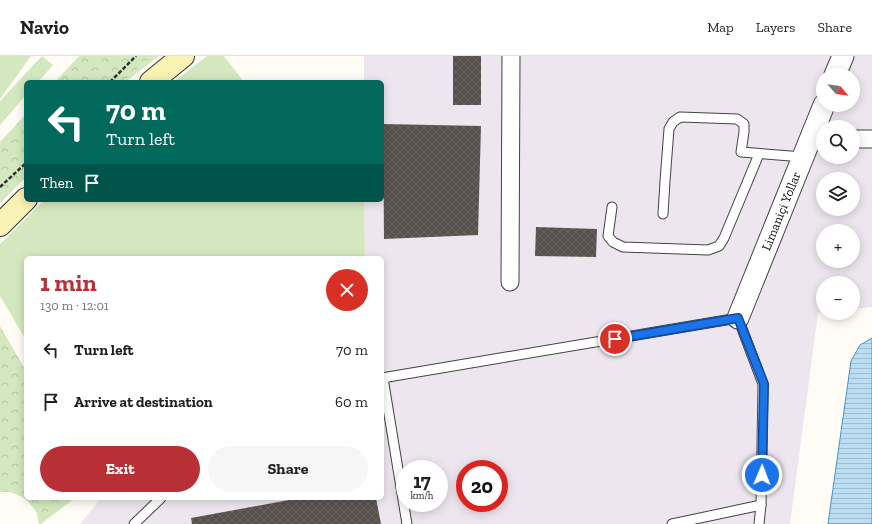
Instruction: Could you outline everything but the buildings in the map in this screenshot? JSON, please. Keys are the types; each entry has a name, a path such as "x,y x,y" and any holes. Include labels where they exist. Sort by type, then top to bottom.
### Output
{"main road":[{"path":"153,80 183,56"},
{"path":"0,225 24,201"}],"street":[{"path":"510,282 511,56"},
{"path":"839,68 843,56"},
{"name":"Limaniçi Yollar","path":"738,318 812,145 822,112"},
{"path":"860,139 872,138"}],"lane":[{"path":"664,214 665,181 670,129 673,122 680,117 737,119 744,124 741,152 759,154 812,145"},
{"path":"612,207 608,236 613,242 623,247 708,250 719,246 724,238 759,154"},
{"path":"384,378 738,318 764,384 761,505 759,524"},
{"path":"384,390 407,524"},
{"path":"134,524 159,500"},
{"path":"672,524 761,505"}],"path":[{"path":"112,80 136,56"},
{"path":"0,187 24,165"}],"shaded area":[{"path":"364,56 872,56 872,307 860,308 860,276 816,276 817,320 790,524 80,524 99,500 384,500 384,256 365,256 364,202 384,202 384,80 364,80"}],"green space":[{"path":"0,56 31,56 0,99"},
{"path":"42,56 53,65 40,80 24,80 24,97 0,125 0,101"},
{"path":"79,56 153,56 125,80 57,80"},
{"path":"153,56 159,56 128,80 125,80"},
{"path":"207,56 224,56 242,80 176,80"},
{"path":"24,116 24,179 0,203 0,142"},
{"path":"42,202 364,202 365,256 24,256 24,337 0,296 0,244"},
{"path":"0,326 24,368 24,498 17,494 0,492"},
{"path":"27,500 72,500 41,524 39,524 37,514"}],"water":[{"path":"872,338 872,524 828,524 851,361 860,345"}],"route":[{"path":"615,339 738,318 764,384 762,475"}]}
